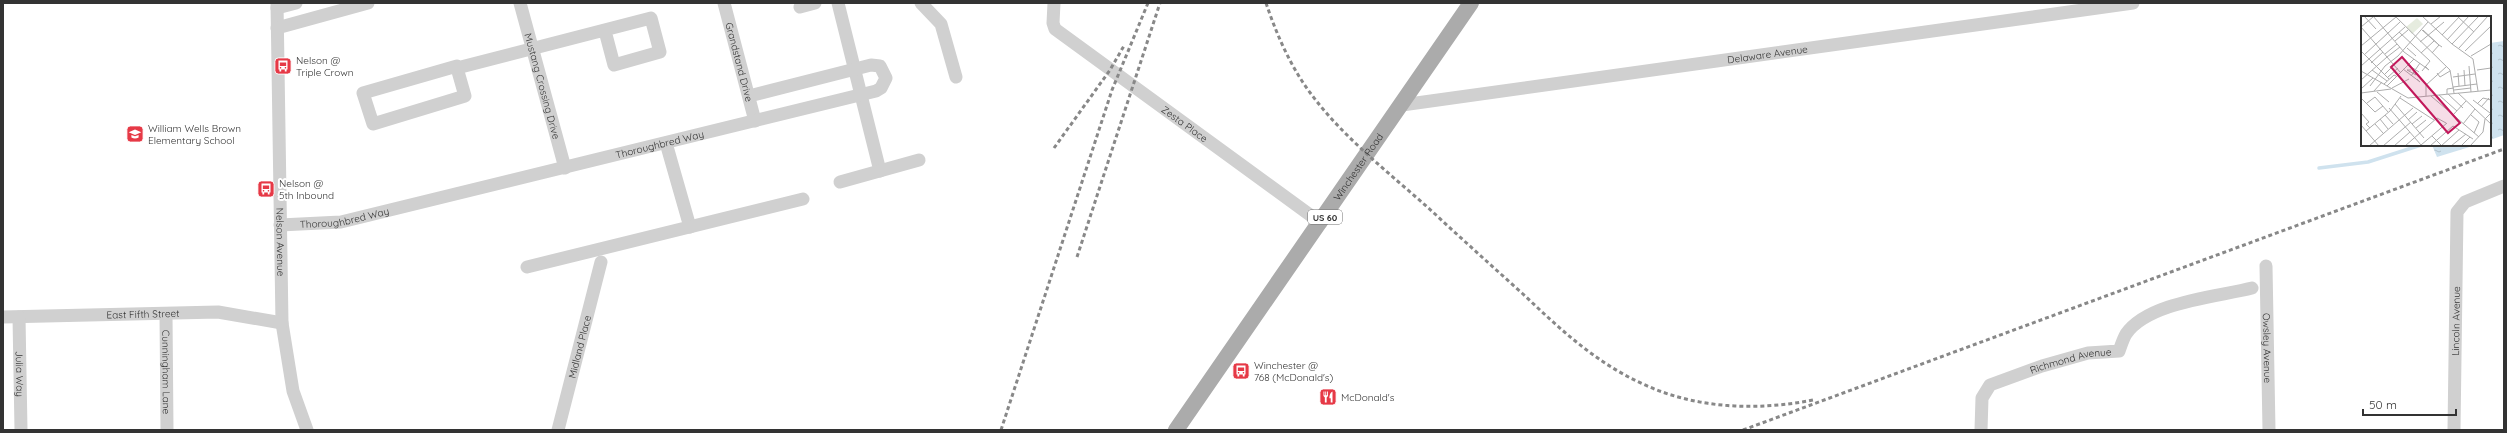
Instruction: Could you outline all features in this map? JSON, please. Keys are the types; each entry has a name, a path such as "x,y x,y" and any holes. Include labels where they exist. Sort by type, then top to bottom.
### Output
{"main road":[{"name":"Winchester Road","path":"1176,430 1321,223 1471,3"}],"street":[{"path":"277,6 296,3"},
{"path":"278,28 368,3"},
{"name":"Mustang Crossing Drive","path":"520,3 565,168"},
{"name":"Grandstand Drive","path":"724,3 755,121"},
{"path":"800,7 815,3"},
{"path":"838,3 880,171"},
{"path":"921,3 941,24 956,77"},
{"name":"Zesta Place","path":"1054,3 1053,23 1055,29 1321,223"},
{"name":"Delaware Avenue","path":"1402,105 2133,3"},
{"name":"Nelson Avenue","path":"277,6 282,323 293,392 307,430"},
{"path":"457,68 464,96 373,124 363,93 457,66 457,68 651,18 660,52 614,65 605,31"},
{"name":"Thoroughbred Way","path":"280,224 341,222 861,94 881,88 886,78 884,71 876,64 749,96"},
{"path":"666,143 690,227"},
{"path":"840,182 919,160"},
{"name":"Lincoln Avenue","path":"2454,430 2457,212 2465,202 2504,186"},
{"path":"527,267 803,199"},
{"name":"Midland Place","path":"558,430 601,262"},
{"name":"Owsley Avenue","path":"2266,266 2269,430"},
{"name":"Richmond Avenue","path":"1981,430 1982,398 1990,385 2042,366 2088,353 2119,351 2126,334 2134,326 2169,305 2252,288"},
{"name":"East Fifth Street","path":"3,318 218,312 282,323"},
{"name":"Cunningham Lane","path":"166,314 168,430"},
{"name":"Julia Way","path":"19,317 21,430"}],"water":[{"path":"2504,41 2504,135 2491,140 2491,43"},
{"path":"2432,146 2473,146 2437,157"}],"waterway":[{"path":"2319,168 2368,162 2418,146"}],"railway":[{"path":"1001,430 1112,90 1148,3"},
{"path":"1077,257 1160,3"},
{"path":"1266,3 1273,23 1291,63 1302,81 1331,118 1364,152 1435,214 1551,320 1594,356 1626,376 1663,392 1684,399 1727,406 1770,406 1813,400"},
{"path":"1054,148 1110,70 1125,44"},
{"path":"1743,430 2504,149"}],"place":[{"name":"Nelson @ Triple Crown","path":"283,66"},
{"name":"William Wells Brown Elementary School","path":"135,134"},
{"name":"Nelson @ 5th Inbound","path":"266,189"},
{"name":"Winchester @ 768 (McDonald's)","path":"1241,371"},
{"name":"McDonald's","path":"1328,397"}]}
